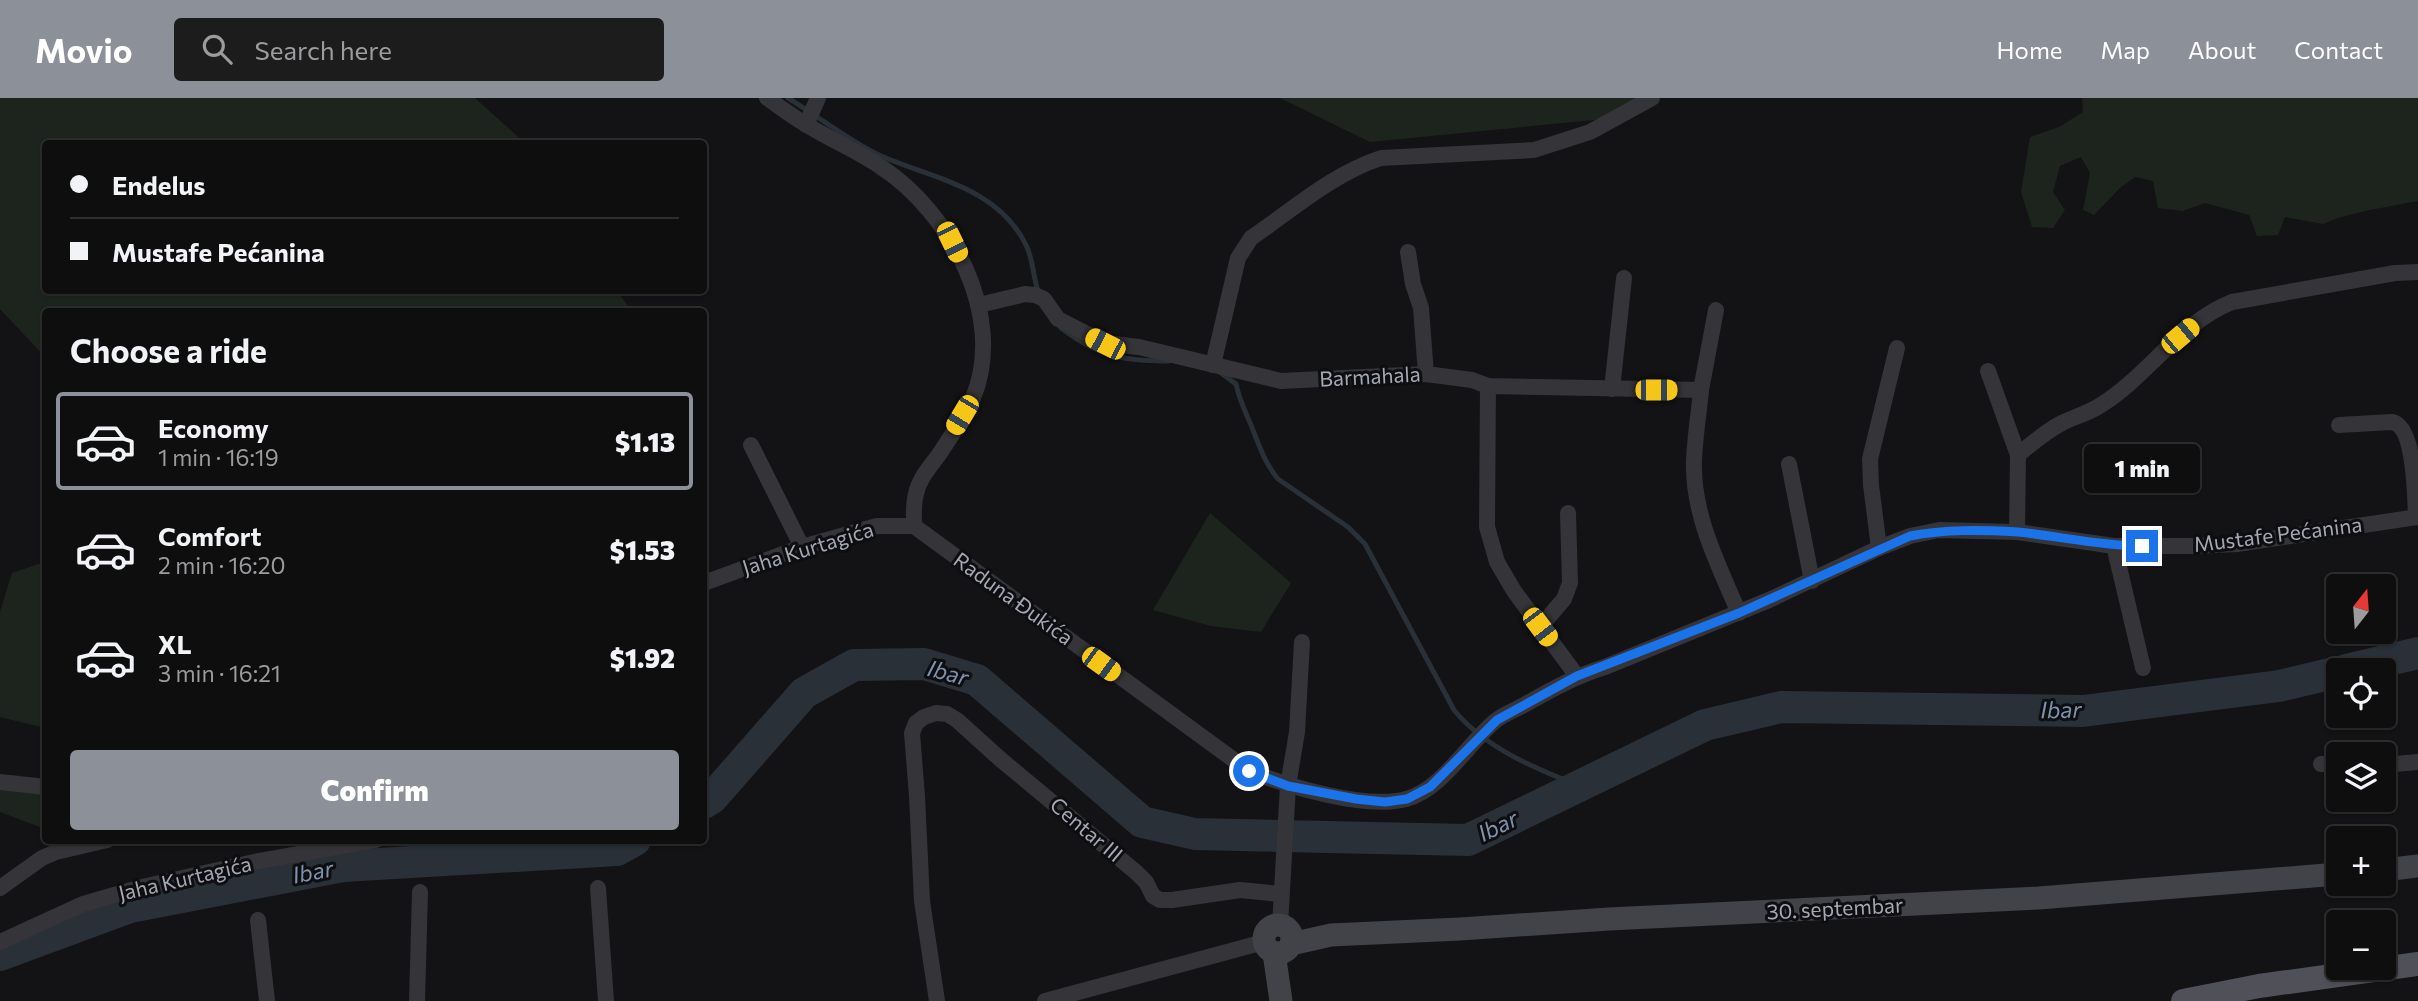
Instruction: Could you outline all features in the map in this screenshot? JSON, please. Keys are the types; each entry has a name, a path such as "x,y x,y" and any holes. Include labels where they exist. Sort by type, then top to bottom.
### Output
{"main road":[{"path":"2183,1001 2259,986 2418,964"}],"street":[{"path":"767,98 883,167 931,210 967,271 979,305 982,346 980,370 973,398 920,481 916,494 914,526"},
{"path":"1213,365 1238,258 1245,246 1251,238 1341,176 1381,159 1534,150 1590,131 1652,98"},
{"path":"807,122 816,101"},
{"path":"1408,252 1413,284 1421,308 1426,374"},
{"path":"2018,456 2059,425 2100,406 2134,380 2166,348 2211,311 2232,302 2395,273 2418,272"},
{"path":"1612,389 1625,278"},
{"name":"Barmahala","path":"979,305 1025,294 1039,297 1058,319 1105,344 1139,347 1281,381 1426,374 1472,380 1488,386 1701,390"},
{"path":"1716,310 1701,390 1694,462 1698,500 1707,537 1739,613"},
{"path":"1879,548 1870,459 1897,348"},
{"path":"1988,372 2018,456 2017,532"},
{"path":"1488,386 1487,527 1497,562 1514,591 1577,676"},
{"path":"2339,425 2392,422 2399,423 2405,429 2413,468 2417,517"},
{"path":"751,445 802,547"},
{"path":"1789,464 1812,581"},
{"path":"1540,627 1564,599 1570,583 1568,513"},
{"name":"Mustafe Pećanina","path":"1288,793 1385,802 1407,799 1430,787 1497,720 1577,676 1739,613 1910,536 1939,530 2017,532 2115,546 2196,546 2238,544 2417,517"},
{"name":"Jaha Kurtagića","path":"707,582 802,547 877,526 914,526"},
{"name":"Raduna Ðukića","path":"914,526 1249,771 1288,793"},
{"path":"2115,546 2143,668"},
{"path":"1281,1001 1281,894 1288,793 1297,732 1302,642"},
{"name":"Centar III","path":"937,1001 922,901 912,733 916,723 936,713 947,714 957,720 1137,873 1153,896 1160,900 1240,890 1281,894"},
{"path":"2396,764 2418,762"},
{"path":"2321,764 2326,764"},
{"path":"0,782 42,787"},
{"path":"0,888 42,858 90,844"},
{"name":"Jaha Kurtagića","path":"0,942 83,904 142,887 254,862 354,844"},
{"path":"2396,869 2418,866"},
{"name":"30. septembar","path":"1279,939 1609,919 2039,898 2326,875"},
{"path":"598,887 606,1001"},
{"path":"417,1001 420,892"},
{"path":"258,920 267,1001"},
{"path":"1045,1001 1279,939"}],"shaded area":[{"path":"0,98 475,98 522,140 42,140 42,294 619,294 630,308 42,308 42,354 0,309"},
{"path":"1280,98 1637,98 1614,118 1370,142"},
{"path":"2082,98 2418,98 2418,201 2365,211 2323,224 2285,217 2278,235 2257,236 2249,215 2205,203 2183,211 2158,208 2153,181 2135,177 2120,188 2094,215 2083,210 2090,173 2081,157 2060,166 2053,192 2065,210 2053,228 2032,227 2021,192 2030,137 2059,127 2083,112"},
{"path":"1210,513 1291,583 1261,632 1211,626 1153,610"},
{"path":"42,563 42,727 0,717 0,612 12,573"},
{"path":"0,777 42,781 42,828 0,812"}],"waterway":[{"path":"788,98 868,150 962,187 998,209 1014,225 1026,245 1038,291"},
{"path":"1061,328 1088,345 1112,355 1137,360 1169,361"},
{"path":"1221,373 1236,384 1262,453 1278,479 1348,527 1365,544 1454,710 1481,736 1512,756 1580,786"},
{"name":"Ibar","path":"2396,658 2418,653"},
{"name":"Ibar","path":"707,801 804,693 854,665 924,664 977,680 1142,822 1195,834 1468,840 1705,725 1781,707 2083,711 2279,686 2326,675"},
{"name":"Ibar","path":"0,955 130,907 343,866 617,850 628,844"}],"route":[{"path":"1249,771 1288,786 1356,799 1385,802 1407,799 1430,787 1497,720 1577,676 1739,613 1910,536 1939,530 2017,532 2115,546 2142,546"}]}
